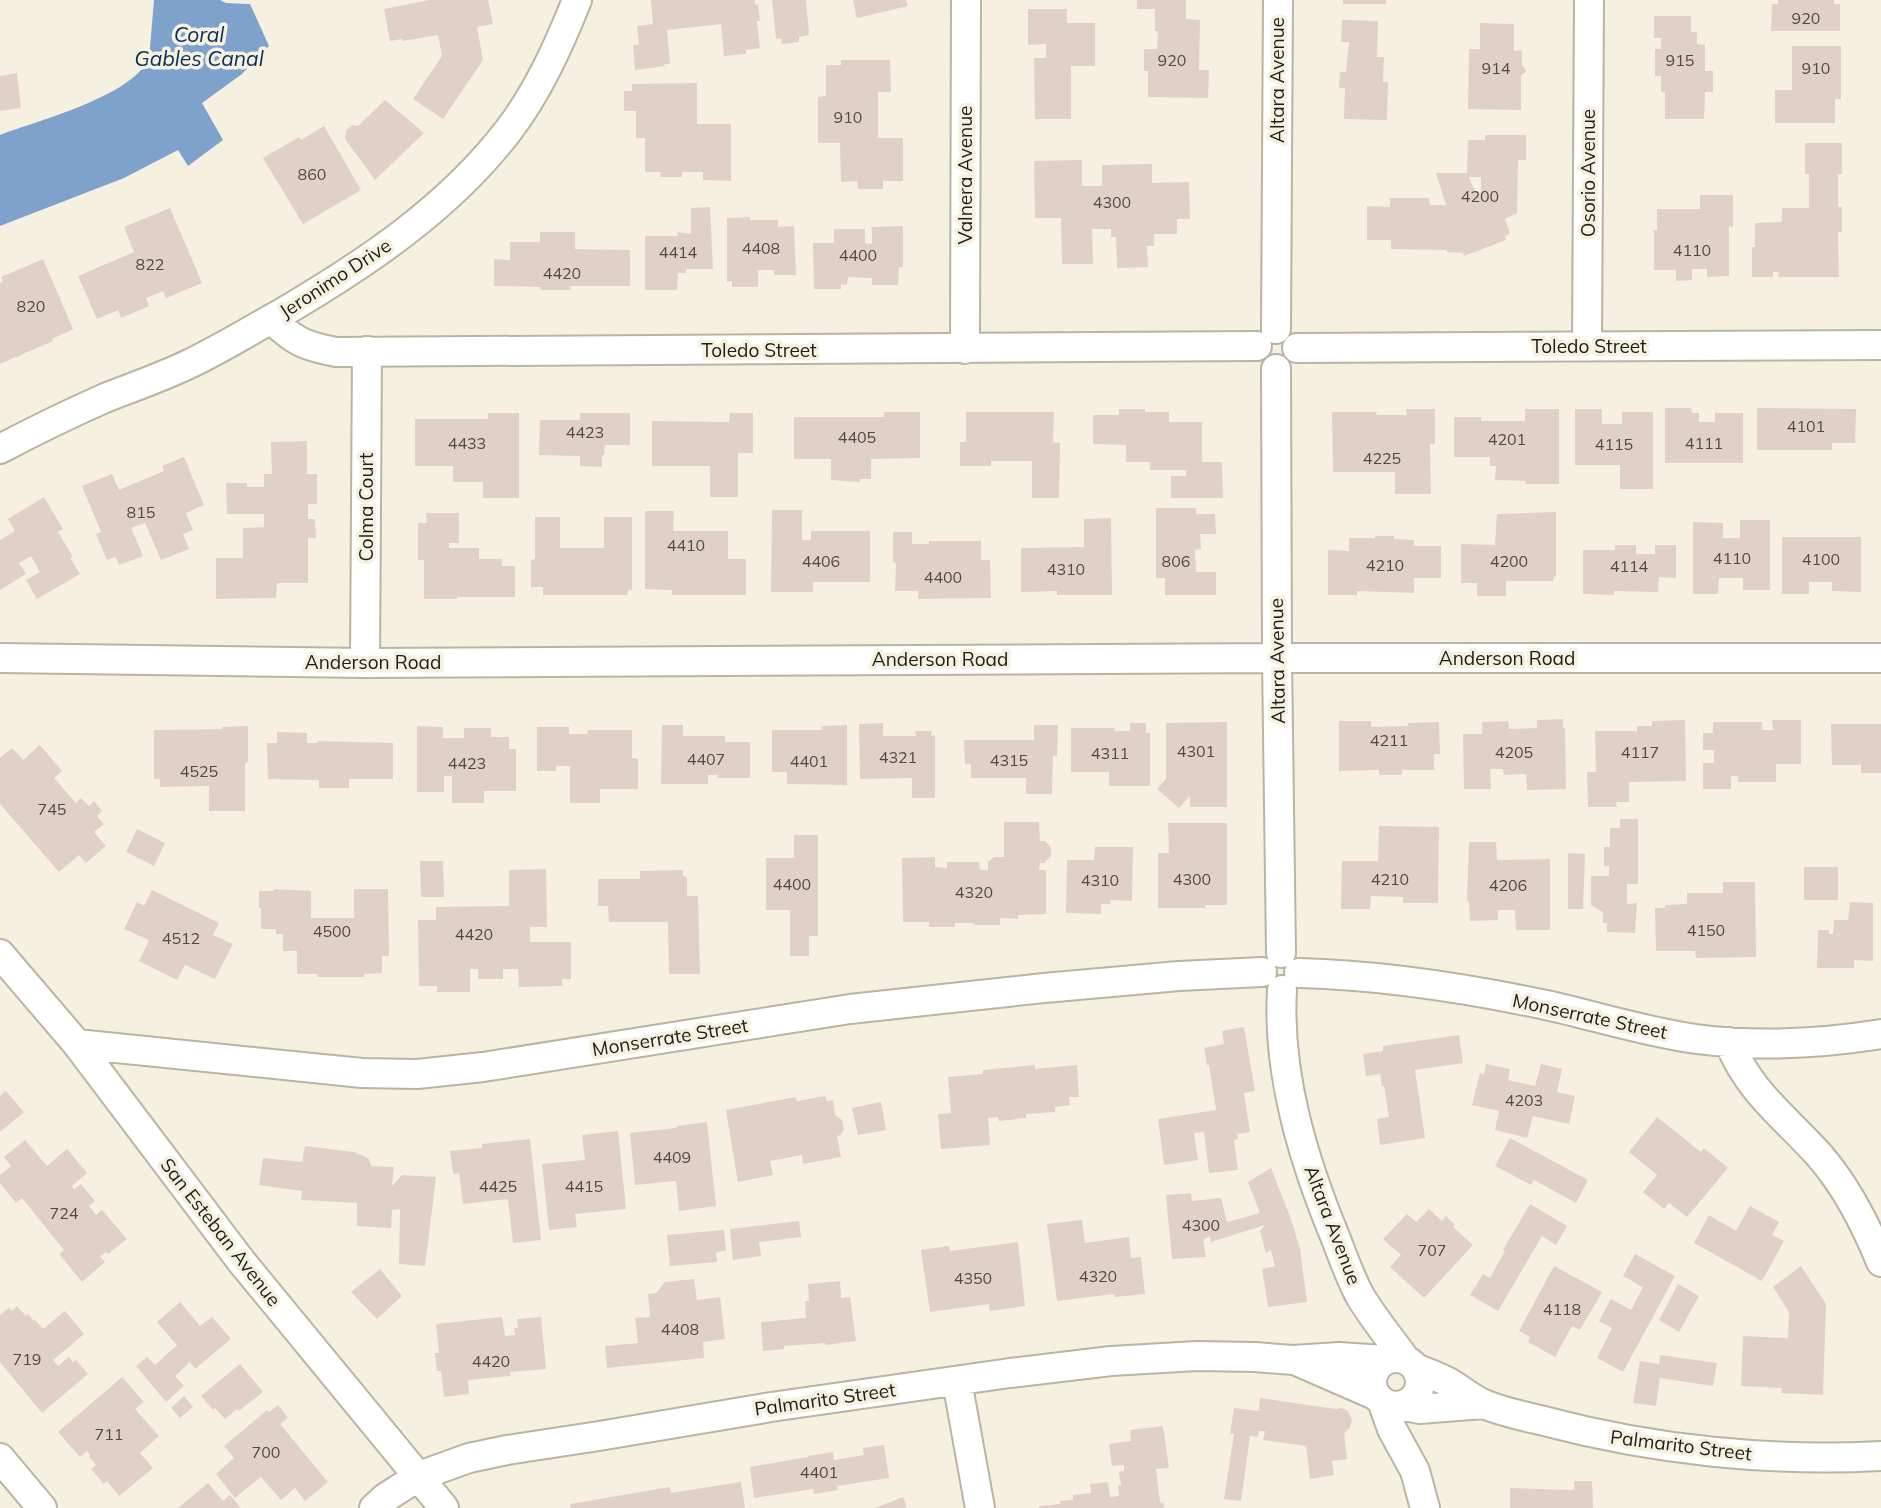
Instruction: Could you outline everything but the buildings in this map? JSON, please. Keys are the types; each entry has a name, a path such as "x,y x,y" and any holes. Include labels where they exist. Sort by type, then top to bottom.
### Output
{"street":[{"name":"Jeronimo Drive","path":"0,449 64,417 188,365 271,319 382,249 424,217 478,166 509,130 545,72 578,0"},
{"name":"Valnera Avenue","path":"965,349 966,0"},
{"name":"Altara Avenue","path":"1266,338 1278,0"},
{"name":"Osorio Avenue","path":"1587,346 1589,0"},
{"name":"Toledo Street","path":"271,319 289,336 313,347 336,352 965,349 1266,338"},
{"path":"1288,332 1297,348 1293,361 1283,368 1276,369 1266,365 1259,357 1266,338 1288,332"},
{"name":"Toledo Street","path":"1297,348 1881,345"},
{"name":"Colma Court","path":"365,663 367,351"},
{"name":"Altara Avenue","path":"1276,369 1280,1015 1284,1058 1301,1140 1327,1219 1394,1382 1425,1508"},
{"name":"Anderson Road","path":"0,658 365,663 1881,658"},
{"name":"San Esteban Avenue","path":"0,954 77,1044 241,1261 444,1508"},
{"name":"Monserrate Street","path":"77,1044 362,1073 416,1074 483,1067 850,1009 1071,985 1179,976 1281,972 1340,975 1452,988 1545,1005 1662,1033 1729,1042 1793,1043 1881,1034"},
{"path":"1729,1042 1735,1058 1756,1091 1819,1156 1843,1187 1881,1262"},
{"name":"Altara Avenue","path":"1359,1293 1363,1335 1394,1382 1392,1429 1415,1471"},
{"name":"Palmarito Street","path":"374,1508 419,1476 469,1458 507,1450 771,1407 1037,1369 1197,1356 1293,1360 1394,1382 1563,1426 1656,1445 1766,1455 1881,1456"},
{"name":"Palmarito Street","path":"1293,1360 1339,1357 1394,1382 1449,1382 1484,1404"},
{"path":"957,1381 980,1508"},
{"path":"0,1458 42,1508"}],"water":[{"name":"Coral Gables Canal","path":"154,0 220,0 226,3 250,4 269,46 242,74 202,103 223,140 188,166 178,150 124,178 0,226 0,135 82,106 123,85 139,73 149,59"}]}
